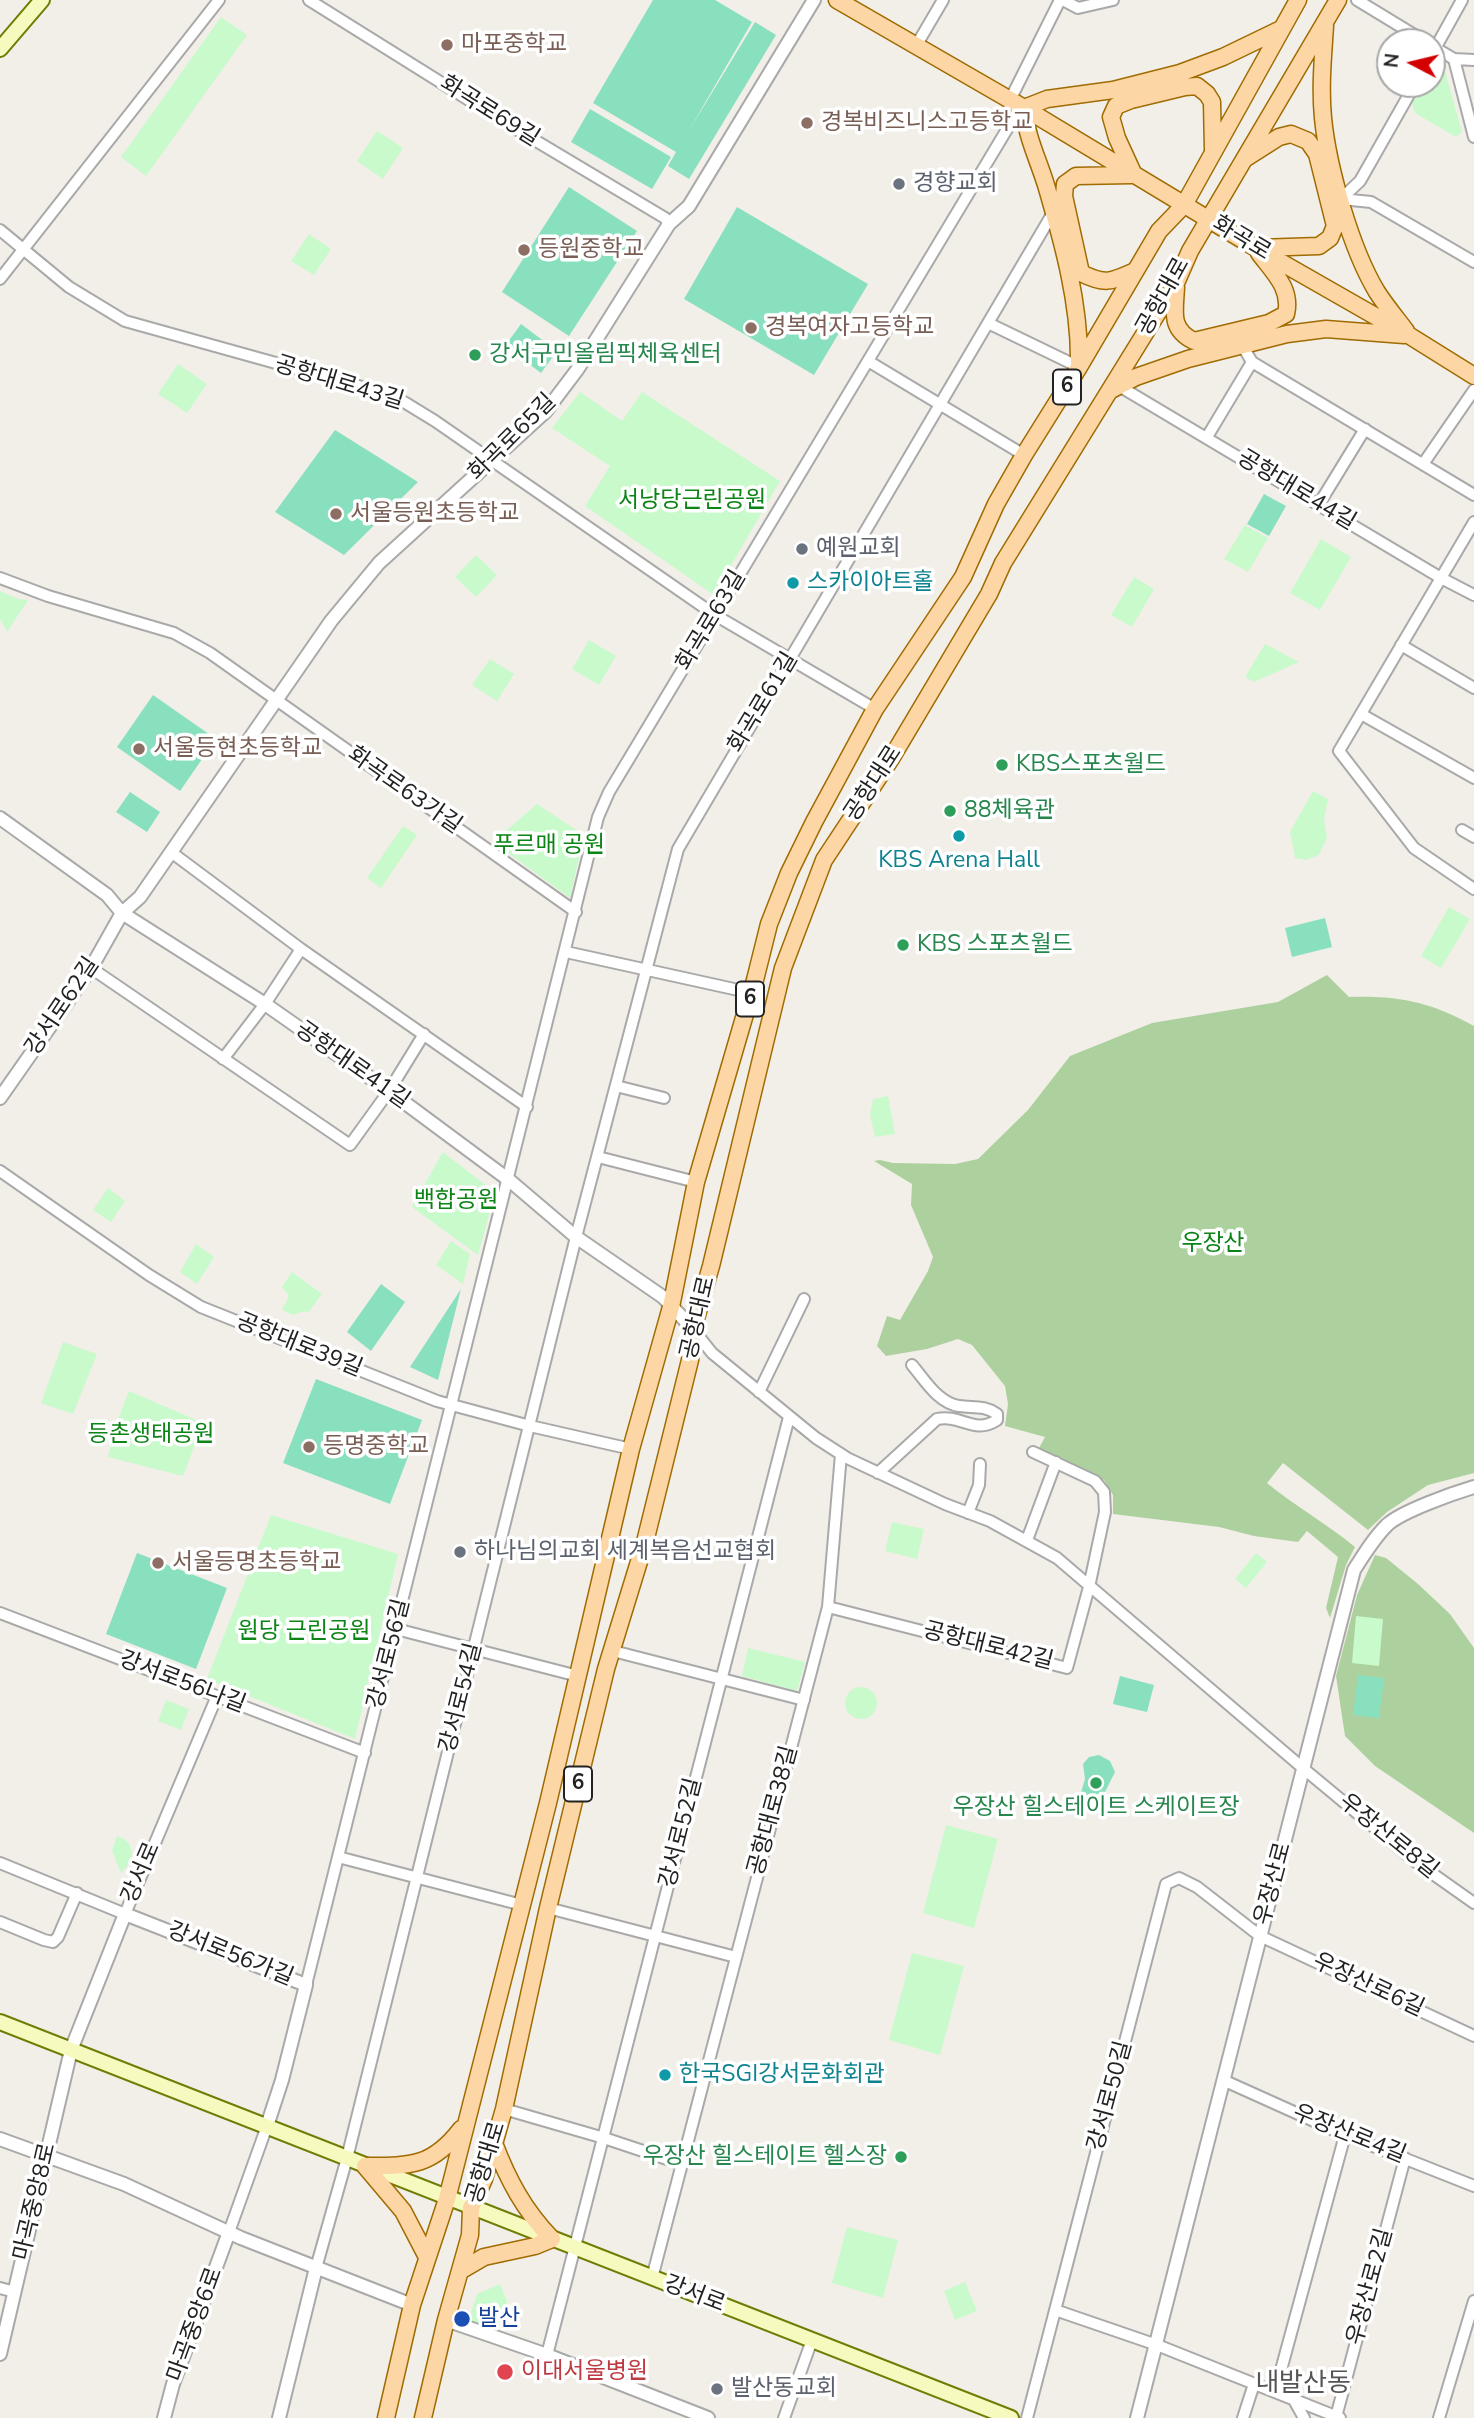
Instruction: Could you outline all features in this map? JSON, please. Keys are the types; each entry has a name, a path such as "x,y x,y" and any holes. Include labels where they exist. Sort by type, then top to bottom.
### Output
{"main road":[{"path":"0,49 42,0"},
{"name":"화곡로","path":"837,0 1474,376"},
{"name":"공항대로","path":"386,2418 412,2305 447,2199 522,1905 631,1449 671,1307 696,1182 752,993 769,924 789,873 875,709 962,577 996,504 1159,231 1184,205 1298,0"},
{"name":"공항대로","path":"423,2418 446,2320 470,2235 471,2208 484,2179 504,2109 548,1908 606,1669 645,1542 690,1360 694,1329 783,968 824,860 892,757 989,594 1003,563 1115,388 1177,283 1190,251 1338,0"},
{"path":"1326,20 1321,84 1323,120 1341,199 1348,225 1373,284 1410,336"},
{"path":"1079,367 1078,322 1054,211 1018,105 1114,90 1180,73 1223,57 1281,29"},
{"path":"1135,271 1121,277 1098,281 1081,273 1064,196 1065,184 1076,176 1134,176 1111,117 1116,106 1185,87 1197,86 1212,102 1213,151"},
{"path":"1244,160 1279,137 1291,134 1308,141 1317,154 1335,226 1330,238 1319,246 1256,248"},
{"path":"1177,283 1176,326 1184,336 1194,341 1269,323 1286,314 1289,302 1285,288 1256,248"},
{"path":"1115,388 1136,377 1188,359 1287,334 1326,329 1410,336"},
{"name":"강서로","path":"0,2022 1011,2418"},
{"path":"365,2166 410,2166 427,2160 449,2145 467,2120"},
{"path":"460,2271 484,2256 535,2246 552,2239 534,2221 513,2189 494,2143"},
{"path":"365,2166 403,2211 427,2257"}],"street":[{"path":"0,279 219,0"},
{"name":"화곡로69길","path":"309,0 500,120 665,218 669,224"},
{"name":"화곡로65길","path":"122,913 140,897 331,621 379,563 546,411 577,370 669,224 689,206 814,0"},
{"path":"916,46 943,0"},
{"path":"1018,105 1062,0 1078,8 1113,0"},
{"path":"1357,0 1400,28"},
{"path":"1444,28 1462,0"},
{"path":"1446,55 1454,59 1474,60"},
{"path":"1454,59 1474,137"},
{"path":"1341,199 1360,181 1407,98"},
{"name":"화곡로63길","path":"509,1180 598,817 609,792 1018,105"},
{"path":"1341,199 1371,202 1474,262"},
{"name":"화곡로61길","path":"576,1237 678,849 1054,211"},
{"name":"공항대로43길","path":"0,230 69,287 125,321 362,387 404,402 715,615 791,657 875,709"},
{"path":"988,323 1079,367"},
{"path":"1242,345 1252,362 1474,495"},
{"path":"868,361 1024,455"},
{"path":"1207,437 1252,362"},
{"name":"공항대로44길","path":"1115,388 1207,437 1441,578 1474,595"},
{"path":"1423,464 1474,390"},
{"path":"1319,504 1365,429"},
{"path":"1474,522 1339,751 1413,848 1474,888"},
{"name":"화곡로63가길","path":"0,578 48,596 174,633 210,653 576,912"},
{"path":"1401,645 1474,688"},
{"path":"1361,714 1474,778"},
{"name":"공항대로41길","path":"0,818 107,895 122,913 265,1004 389,1091 509,1180 576,1237 663,1297 694,1329"},
{"path":"1462,830 1474,837"},
{"path":"171,852 301,949 527,1107"},
{"name":"강서로62길","path":"0,1098 91,968 122,913"},
{"path":"223,1059 265,1004 301,949"},
{"path":"566,952 752,993"},
{"path":"91,968 350,1145 389,1091 424,1034"},
{"path":"616,1086 664,1098"},
{"path":"598,1157 696,1182"},
{"name":"공항대로39길","path":"0,1171 149,1275 201,1307 452,1405 631,1449"},
{"name":"강서로56길","path":"267,2126 282,2080 509,1180"},
{"name":"강서로54길","path":"347,2158 576,1237"},
{"path":"759,1392 804,1299"},
{"path":"694,1329 712,1353 789,1417 841,1454 1027,1540 1057,1558 1304,1769"},
{"path":"878,1473 937,1419 946,1417 973,1426 988,1426 998,1420 997,1414 986,1407 957,1406 946,1402 912,1365"},
{"name":"강서로52길","path":"576,2249 789,1417"},
{"name":"공항대로42길","path":"828,1607 1066,1668 1089,1587 1105,1512 1104,1492 1096,1480 1033,1452"},
{"name":"공항대로38길","path":"652,2278 828,1607 841,1454"},
{"path":"1027,1540 1056,1462"},
{"path":"968,1513 979,1485 980,1464"},
{"name":"우장산로","path":"1138,2418 1354,1570 1373,1541 1390,1523 1447,1496 1474,1487"},
{"name":"강서로56나길","path":"0,1613 365,1754"},
{"path":"396,1629 578,1676"},
{"path":"613,1651 804,1699"},
{"name":"강서로","path":"71,2050 125,1913 217,1696"},
{"name":"우장산로8길","path":"1304,1769 1416,1862 1474,1903"},
{"path":"338,1857 522,1905"},
{"name":"강서로56가길","path":"0,1863 306,1985"},
{"name":"강서로50길","path":"1027,2418 1166,1884 1180,1878 1197,1887 1260,1936"},
{"path":"0,1922 53,1942 58,1937 77,1894"},
{"path":"548,1908 736,1957"},
{"name":"우장산로6길","path":"1260,1936 1474,2036"},
{"name":"마곡중앙8로","path":"0,2354 71,2050"},
{"name":"우장산로4길","path":"1225,2081 1345,2135 1474,2186"},
{"path":"504,2109 682,2164"},
{"path":"229,2232 267,2126"},
{"path":"1275,2392 1345,2135"},
{"path":"0,2138 124,2184 229,2232 412,2305"},
{"path":"279,2418 316,2268 347,2158"},
{"name":"우장산로2길","path":"1157,2345 1338,2417 1405,2158"},
{"name":"마곡중앙6로","path":"164,2418 173,2384 229,2232"},
{"path":"547,2355 576,2249"},
{"path":"0,2288 15,2292"},
{"path":"1439,2418 1474,2301"},
{"path":"1055,2310 1157,2345"},
{"path":"446,2320 547,2355 708,2418"},
{"path":"784,2418 812,2340"},
{"path":"1243,2418 1254,2384"},
{"path":"1294,2400 1304,2418"}],"green space":[{"path":"653,0 715,0 752,22 688,132 755,22 776,35 689,179 668,166 676,152 593,103"},
{"path":"221,17 247,35 146,176 121,157"},
{"path":"1446,75 1462,132 1456,137 1415,113 1411,100 1446,98"},
{"path":"590,109 671,157 652,189 571,142"},
{"path":"377,131 403,148 383,179 357,161"},
{"path":"569,187 637,231 569,336 502,292"},
{"path":"737,207 868,284 814,375 684,299"},
{"path":"309,234 331,249 314,275 291,261"},
{"path":"521,324 557,351 541,373 505,346"},
{"path":"178,364 207,384 187,413 158,394"},
{"name":"서낭당근린공원","path":"580,392 622,421 642,392 780,481 714,595 585,506 610,466 552,428"},
{"path":"335,430 418,482 344,555 275,512"},
{"path":"1264,494 1286,506 1269,536 1247,524"},
{"path":"1245,525 1268,538 1248,572 1224,559"},
{"path":"1321,539 1351,557 1320,610 1290,593"},
{"path":"476,555 497,575 476,597 455,577"},
{"path":"1134,577 1154,589 1132,627 1111,615"},
{"path":"0,591 18,599 28,600 7,632 0,619"},
{"path":"589,640 616,656 599,685 572,669"},
{"path":"1265,644 1299,662 1254,682 1245,677"},
{"path":"490,659 514,674 497,701 472,685"},
{"path":"153,695 216,739 180,791 117,747"},
{"path":"1313,791 1328,799 1324,819 1327,838 1319,855 1306,860 1295,858 1290,832"},
{"path":"130,792 160,812 147,832 116,812"},
{"name":"푸르매 공원","path":"537,804 584,835 570,898 493,842"},
{"path":"403,826 417,835 381,888 367,878"},
{"path":"1449,907 1470,919 1441,968 1421,956"},
{"path":"1325,918 1332,947 1292,957 1285,928"},
{"name":"우장산","path":"1327,975 1349,997 1382,997 1413,1002 1443,1011 1474,1026 1474,1473 1428,1485 1387,1512 1368,1530 1283,1463 1267,1483 1355,1547 1346,1565 1330,1618 1326,1608 1338,1557 1307,1531 1298,1542 1254,1536 1219,1527 1113,1514 1113,1495 1104,1480 1038,1450 1045,1437 1005,1426 1008,1404 1005,1386 972,1345 958,1339 927,1349 886,1356 877,1346 887,1316 900,1320 933,1257 911,1205 912,1184 874,1161 955,1164 978,1159 1028,1110 1070,1056 1152,1023 1278,1002"},
{"path":"888,1096 895,1134 875,1137 870,1115 873,1099"},
{"name":"백합공원","path":"443,1152 488,1187 493,1201 478,1255 412,1207"},
{"path":"108,1188 125,1201 111,1222 93,1210"},
{"path":"451,1241 470,1254 463,1284 436,1265"},
{"path":"196,1244 214,1257 197,1284 180,1272"},
{"path":"292,1272 322,1294 308,1313 304,1311 293,1315 282,1310 289,1296 282,1287"},
{"path":"381,1284 405,1302 371,1351 347,1332"},
{"path":"461,1289 438,1380 410,1367"},
{"path":"63,1342 97,1354 73,1414 41,1403"},
{"path":"316,1379 422,1420 390,1504 283,1463"},
{"name":"등촌생태공원","path":"129,1391 203,1423 183,1476 108,1457 115,1427"},
{"name":"원당 근린공원","path":"271,1515 398,1554 355,1739 207,1679"},
{"path":"892,1522 924,1529 917,1559 885,1551"},
{"path":"137,1553 227,1588 196,1669 106,1634"},
{"path":"1256,1553 1267,1562 1246,1588 1235,1579"},
{"path":"1375,1555 1386,1558 1450,1614 1474,1648 1474,1833 1375,1766 1345,1736 1336,1676 1357,1595"},
{"path":"1356,1616 1383,1619 1379,1666 1352,1663"},
{"path":"748,1648 805,1662 797,1691 742,1676"},
{"path":"1358,1675 1384,1678 1379,1718 1353,1715"},
{"path":"1120,1676 1154,1685 1147,1712 1113,1704"},
{"path":"861,1687 872,1692 877,1703 872,1714 861,1719 850,1714 845,1703 850,1692"},
{"path":"166,1700 189,1709 181,1730 158,1721"},
{"name":"우장산 힐스테이트 스케이트장","path":"1099,1755 1110,1761 1115,1772 1097,1808 1086,1809 1078,1802 1085,1779 1083,1764 1089,1757"},
{"path":"946,1825 998,1839 974,1928 923,1913"},
{"path":"117,1836 129,1845 132,1860 121,1873 112,1851"},
{"path":"912,1953 964,1966 940,2055 889,2040"},
{"path":"847,2227 898,2240 883,2298 832,2283"},
{"path":"965,2282 977,2311 955,2320 944,2291"},
{"path":"500,2284 507,2301 498,2332 468,2323 477,2294"}],"place":[{"name":"마포중학교","path":"447,45"},
{"name":"경복비즈니스고등학교","path":"807,123"},
{"name":"경향교회","path":"899,184"},
{"name":"등원중학교","path":"524,250"},
{"name":"경복여자고등학교","path":"751,328"},
{"name":"강서구민올림픽체육센터","path":"475,355"},
{"name":"서울등원초등학교","path":"336,514"},
{"name":"예원교회","path":"802,549"},
{"name":"스카이아트홀","path":"793,583"},
{"name":"서울등현초등학교","path":"139,749"},
{"name":"KBS스포츠월드","path":"1002,765"},
{"name":"88체육관","path":"950,811"},
{"name":"KBS Arena Hall","path":"959,836"},
{"name":"KBS 스포츠월드","path":"903,945"},
{"name":"등명중학교","path":"309,1447"},
{"name":"하나님의교회 세계복음선교협회","path":"460,1552"},
{"name":"서울등명초등학교","path":"158,1563"},
{"name":"우장산 힐스테이트 스케이트장","path":"1096,1783"},
{"name":"한국SGI강서문화회관","path":"665,2075"},
{"name":"우장산 힐스테이트 헬스장","path":"901,2157"},
{"name":"발산","path":"462,2319"},
{"name":"이대서울병원","path":"505,2372"},
{"name":"발산동교회","path":"717,2389"}],"district":[{"name":"내발산동","path":"1303,2385"}]}
